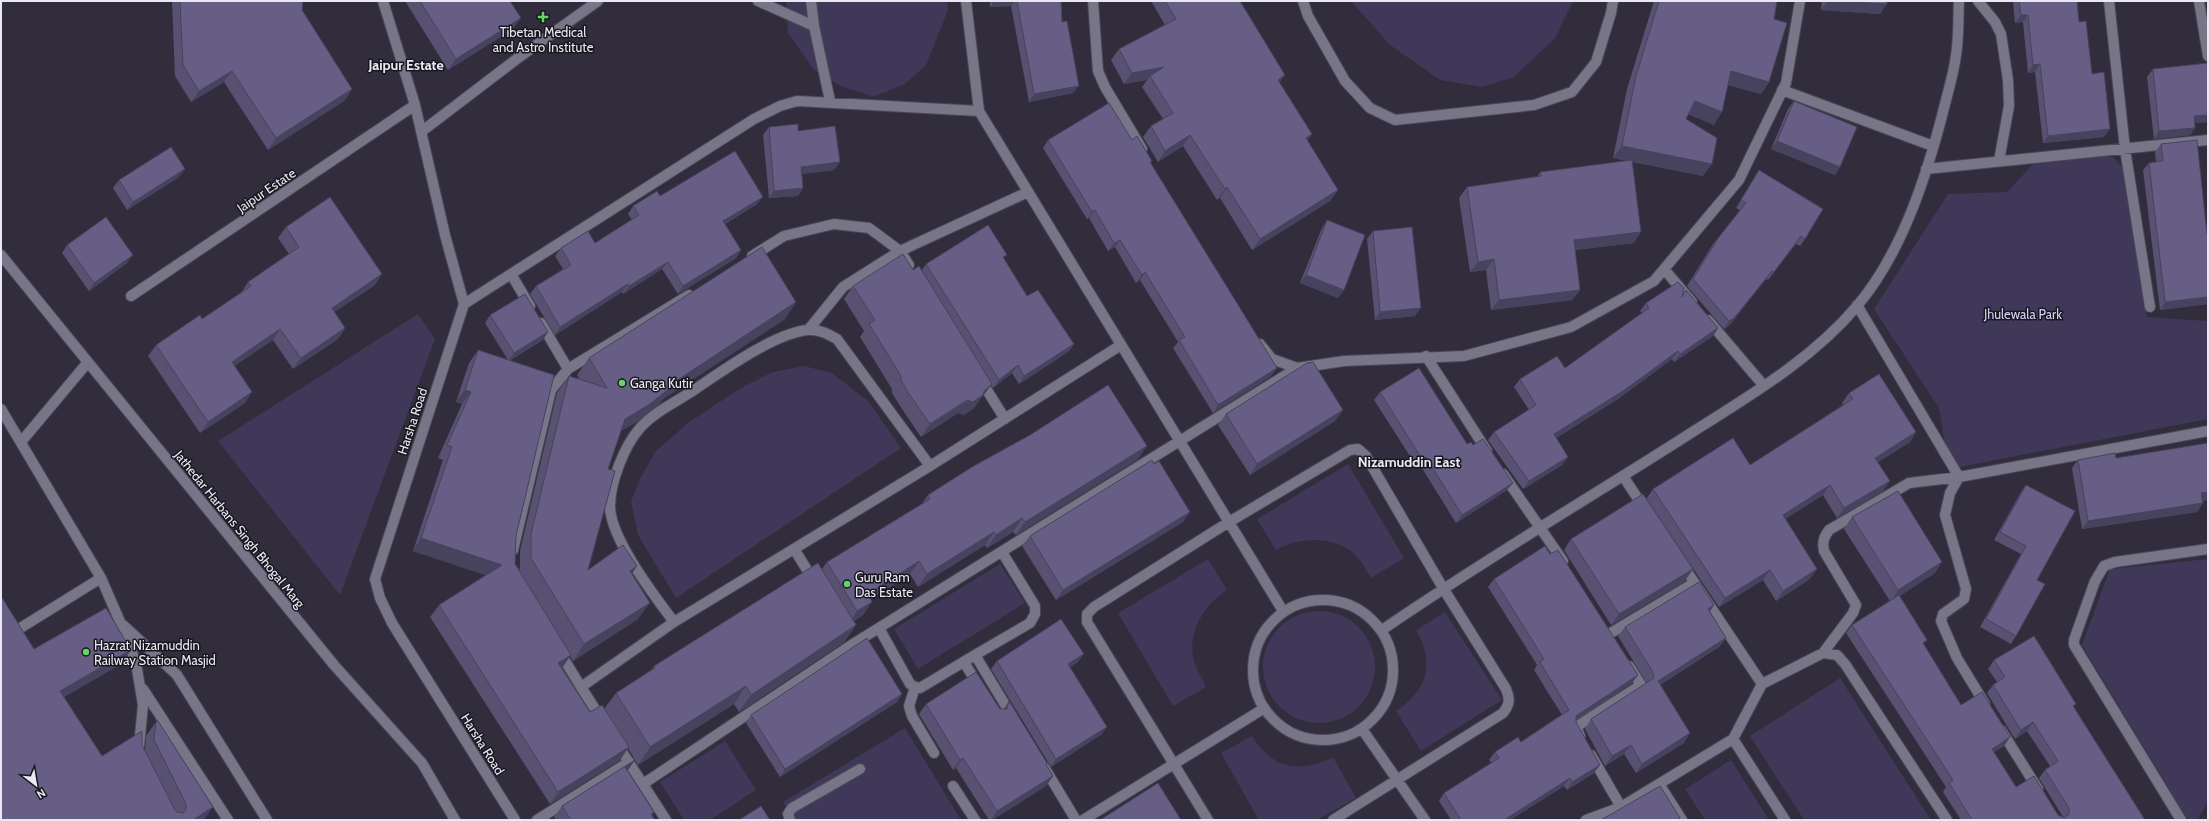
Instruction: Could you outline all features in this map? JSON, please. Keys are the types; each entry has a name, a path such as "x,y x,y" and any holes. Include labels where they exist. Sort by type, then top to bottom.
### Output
{"street":[{"path":"383,1 415,105 445,235 464,304 754,120 780,106 797,101 830,101 979,111"},
{"path":"421,132 518,58 598,1"},
{"path":"758,1 814,26"},
{"path":"811,1 814,26 830,101"},
{"path":"966,1 979,111 1283,611"},
{"path":"1093,1 1098,71 1105,87 1146,156"},
{"path":"1303,1 1308,16 1345,81 1370,108 1395,120 1534,105 1572,92 1596,62 1611,13 1613,1"},
{"path":"643,784 852,641 879,628 1297,368 1344,361 1426,356 1464,356 1571,327 1654,281 1738,180 1786,82 1800,1"},
{"path":"1382,630 1443,588 1783,374 1834,330 1858,305 1885,265 1916,198 1926,168 1957,55 1959,1"},
{"path":"1978,1 1995,22 2001,34 2008,80 2009,106 1999,161"},
{"path":"2109,1 2115,68 2125,148 2150,307"},
{"path":"2199,1 2208,56"},
{"path":"1782,90 1933,146"},
{"name":"Jaipur Estate","path":"131,296 415,105"},
{"path":"1926,168 2208,140"},
{"path":"810,329 843,287 900,251 1028,192"},
{"path":"744,261 784,236 834,224 869,228 900,251 912,271"},
{"name":"Jathedar Harbans Singh Bhogal Marg","path":"1,255 334,665 422,763 455,820"},
{"path":"1664,269 1764,386"},
{"path":"511,274 568,370"},
{"path":"513,563 512,550 551,390 568,370 696,290"},
{"name":"Harsha Road","path":"464,304 375,579 380,598 392,623 515,820"},
{"path":"1858,305 1959,477"},
{"path":"674,622 639,574 616,530 610,508 611,490 629,444 640,428 655,415 764,346 794,332 810,329 824,331 836,339 930,466"},
{"path":"1252,333 1272,359 1297,368"},
{"path":"581,687 674,622 930,466 1121,345"},
{"path":"1426,356 1495,462 1567,567"},
{"path":"21,442 88,362"},
{"path":"975,372 1005,419"},
{"path":"1,409 102,578 121,624 136,663 143,705 138,755"},
{"path":"1586,820 1621,807 1733,738 1762,684 1823,653 1853,613 1856,605 1824,550 1824,536 1829,530 1910,483 1959,477 2208,431"},
{"path":"1208,820 1087,622 1087,614 1094,607 1229,522 1350,450 1358,449 1366,456 1443,588 1506,689 1510,698 1509,705 1503,713 1333,820"},
{"path":"1623,476 1648,514"},
{"path":"1959,477 1950,493 1945,515 1966,589 1964,599 1943,614 1941,621 1957,658 2044,800"},
{"path":"794,549 818,587"},
{"path":"2181,820 2074,645 2074,640 2095,581 2104,566 2115,562 2208,549"},
{"path":"879,628 910,684 915,688 920,688 1030,623 1035,614 1035,606 1002,552"},
{"path":"1678,558 1762,684"},
{"path":"22,627 102,578"},
{"path":"1609,634 1694,583"},
{"path":"1326,599 1348,603 1367,614 1382,630 1391,650 1394,672 1390,694 1379,713 1362,729 1342,738 1320,741 1298,736 1285,729 1263,709 1254,689 1252,667 1256,646 1267,626 1283,611 1303,602 1326,599"},
{"path":"121,624 177,675 267,820"},
{"path":"552,640 666,820"},
{"path":"1823,653 1837,655 1845,664 1947,820"},
{"path":"975,655 1020,728"},
{"path":"1621,807 1576,728 1641,685 1625,660"},
{"path":"964,662 984,694"},
{"path":"140,685 228,820"},
{"path":"915,688 909,706 912,716 934,753"},
{"path":"1082,820 1263,709"},
{"path":"1362,729 1425,820"},
{"path":"1733,738 1785,820"},
{"path":"1040,761 1076,820"},
{"path":"536,820 629,762"},
{"path":"790,820 788,814 792,808 860,769"},
{"path":"1659,784 1682,820"},
{"path":"953,786 975,820"},
{"path":"448,820 449,809"}],"green space":[{"path":"786,1 947,1 948,10 926,65 905,84 873,97 839,85 813,69 788,33"},
{"path":"1351,1 1573,1 1555,38 1514,77 1482,87 1440,80 1390,45"},
{"name":"Jhulewala Park","path":"2112,156 2127,173 2147,317 2208,321 2208,419 1949,469 1939,408 1874,309 1948,194 2007,192 2035,162"},
{"path":"418,314 435,339 340,595 218,441"},
{"path":"804,366 832,373 868,401 901,448 676,598 638,535 631,501 641,477 656,451 688,423 739,389 773,372"},
{"path":"1348,464 1404,558 1371,578 1361,561 1351,551 1331,542 1308,540 1286,545 1276,550 1257,519"},
{"path":"1208,559 1227,590 1210,605 1203,614 1194,634 1192,645 1193,656 1196,667 1206,687 1173,706 1118,613"},
{"path":"2208,559 2208,800 2198,820 2188,820 2082,645 2110,569"},
{"path":"1000,564 1025,603 918,669 894,629"},
{"path":"1319,611 1330,612 1340,616 1350,621 1358,628 1365,636 1370,646 1374,656 1374,678 1370,688 1365,698 1358,706 1350,713 1340,718 1330,722 1319,723 1308,722 1298,718 1288,713 1280,706 1273,698 1268,688 1264,678 1263,667 1264,656 1268,646 1273,636 1280,628 1288,621 1298,616 1308,612"},
{"path":"1445,612 1502,700 1421,751 1396,711 1407,703 1415,694 1425,675 1425,654 1422,642 1416,630"},
{"path":"1840,678 1931,820 1804,820 1750,736"},
{"path":"905,728 961,820 794,820 783,802"},
{"path":"1252,736 1269,756 1278,762 1287,765 1298,767 1309,766 1333,757 1356,798 1317,820 1259,820 1221,753"},
{"path":"725,741 756,790 710,820 684,820 660,782"},
{"path":"1731,760 1769,820 1705,820 1685,789"}],"building":[{"path":"180,1 303,1 302,10 352,89 276,138 232,71 199,91 183,65"},
{"path":"420,1 510,1 521,18 456,59"},
{"path":"1017,1 1061,1 1062,22 1067,21 1079,86 1034,94"},
{"path":"1165,1 1240,1 1285,75 1278,80 1312,134 1306,138 1338,190 1260,239 1227,187 1225,189 1190,135 1165,151 1151,126 1173,113 1150,76 1164,67 1132,73 1119,49 1176,19"},
{"path":"1659,1 1777,1 1774,19 1787,23 1769,82 1731,71 1722,112 1695,101 1686,119 1717,138 1712,164 1622,146 1636,76"},
{"path":"1834,1 1887,1 1887,4"},
{"path":"2019,1 2077,1 2079,22 2086,21 2092,74 2104,72 2110,129 2048,136 2040,64 2033,65 2028,15 2021,15"},
{"path":"2208,63 2208,115 2194,116 2195,128 2159,131 2153,69"},
{"path":"1794,101 1857,127 1840,167 1777,141"},
{"path":"1109,103 1132,140 1137,136 1152,161 1150,162 1277,368 1218,405 1179,340 1185,337 1145,272 1142,275 1120,240 1114,243 1095,210 1092,212 1048,140"},
{"path":"798,124 798,131 835,126 840,162 801,167 803,188 774,191 769,127"},
{"path":"2197,140 2208,234 2208,297 2165,302 2149,163 2163,161 2161,144"},
{"path":"171,147 185,169 133,202 119,180"},
{"path":"735,151 763,197 723,221 741,250 683,286 668,262 629,286 628,284 560,327 536,286 571,265 561,248 588,231 595,243 639,215 633,206 657,191 660,196"},
{"path":"1632,160 1641,232 1574,240 1580,290 1499,300 1494,259 1478,262 1467,187 1541,176 1540,172"},
{"path":"1759,170 1823,209 1805,239 1801,236 1774,272 1772,271 1734,318 1729,321 1693,279 1719,237 1746,203 1741,200"},
{"path":"330,197 382,274 332,308 345,328 301,358 280,329 232,362 252,392 208,422 156,345 200,315 202,319 251,286 248,282 299,247 286,227"},
{"path":"106,217 133,255 94,283 67,245"},
{"path":"1327,220 1365,235 1344,290 1306,275"},
{"path":"988,225 1007,255 1003,257 1027,296 1038,290 1074,344 1024,376 1018,365 999,380 926,264"},
{"path":"1412,227 1421,308 1380,312 1373,231"},
{"path":"762,247 796,302 670,385 671,387 650,404 625,419 608,469 615,471 588,570 623,545 637,566 630,571 650,603 584,644 531,558 531,534 569,376 607,388 589,358"},
{"path":"903,254 913,270 919,266 992,384 984,391 983,395 973,402 967,400 930,424 909,394 901,380 901,376 869,324 875,320 853,286"},
{"path":"1678,282 1684,288 1682,297 1686,290 1718,328 1680,354 1678,351 1623,391 1554,434 1568,457 1529,481 1494,432 1536,405 1520,379 1557,356 1565,368 1649,308 1646,303"},
{"path":"525,294 548,332 514,353 490,315"},
{"path":"478,350 554,375 516,536 515,564 571,655 558,663 590,712 602,705 629,747 558,792 439,605 502,565 421,538 452,447 447,445 471,392 465,390"},
{"path":"1313,362 1343,410 1257,464 1226,414 1307,363"},
{"path":"1419,368 1467,444 1471,442 1473,445 1483,439 1513,483 1462,515 1426,457 1422,459 1380,392"},
{"path":"1879,374 1916,432 1875,458 1890,481 1844,508 1830,485 1783,515 1817,569 1783,591 1770,570 1725,598 1653,489 1733,438 1750,465 1853,399 1849,393"},
{"path":"1108,385 1147,446 1025,522 1022,518 996,535 994,532 927,574 919,561 868,594 872,602 857,611 827,562 930,499 928,495 972,467 1030,435"},
{"path":"2208,443 2208,492 2201,493 2203,503 2088,521 2078,460 2115,453 2116,458"},
{"path":"1152,460 1154,464 1159,461 1190,512 1063,590 1030,536"},
{"path":"2026,485 2075,511 2037,580 2045,584 2016,636 1986,619 2026,546 2000,532"},
{"path":"1898,491 1942,562 1898,590 1852,517"},
{"path":"1643,494 1693,569 1619,614 1571,539"},
{"path":"1545,546 1550,554 1558,550 1638,675 1576,716 1576,722 1600,765 1572,782 1570,778 1504,820 1461,820 1444,793 1499,758 1495,752 1518,737 1521,742 1569,710 1540,662 1544,659 1494,579"},
{"path":"818,563 856,625 751,695 746,686 650,747 616,693 655,668 654,666"},
{"path":"1699,582 1714,605 1708,609 1726,638 1658,681 1690,733 1642,764 1631,745 1612,756 1591,719 1654,678 1653,672 1625,627"},
{"path":"1899,595 1927,640 1923,643 1961,705 1982,692 2010,737 1992,749 2016,787 2034,776 2058,815 2064,818 2069,814 2069,808 2045,770 2058,761 2033,722 2021,730 1993,685 2005,677 1994,660 2034,636 2076,704 2073,706 2145,820 1972,820 1949,783 1953,780 1852,625"},
{"path":"1,596 34,649 106,608 131,650 60,691 102,756 142,731 142,745 175,810 183,813 186,810 186,804 154,740 156,722 158,721 213,807 193,820 1,820"},
{"path":"1061,619 1084,654 1068,664 1107,727 1056,759 997,661"},
{"path":"867,638 902,694 785,769 751,715"},
{"path":"976,672 1000,709 1007,709 1009,701 1047,763 1046,764 1053,776 997,811 963,758 960,760 926,704"},
{"path":"635,760 625,767 654,812 651,814 655,820 571,820 562,806"},
{"path":"1158,783 1181,820 1100,820"},
{"path":"1660,786 1680,818 1677,820 1601,820"},
{"path":"761,806 770,820 739,820"}],"place":[{"name":"Tibetan Medical and Astro Institute","path":"543,17"},
{"name":"Ganga Kutir","path":"622,383"},
{"name":"Guru Ram Das Estate","path":"847,584"},
{"name":"Hazrat Nizamuddin Railway Station Masjid","path":"86,652"}],"district":[{"name":"Jaipur Estate","path":"406,65"},
{"name":"Nizamuddin East","path":"1409,462"}]}
